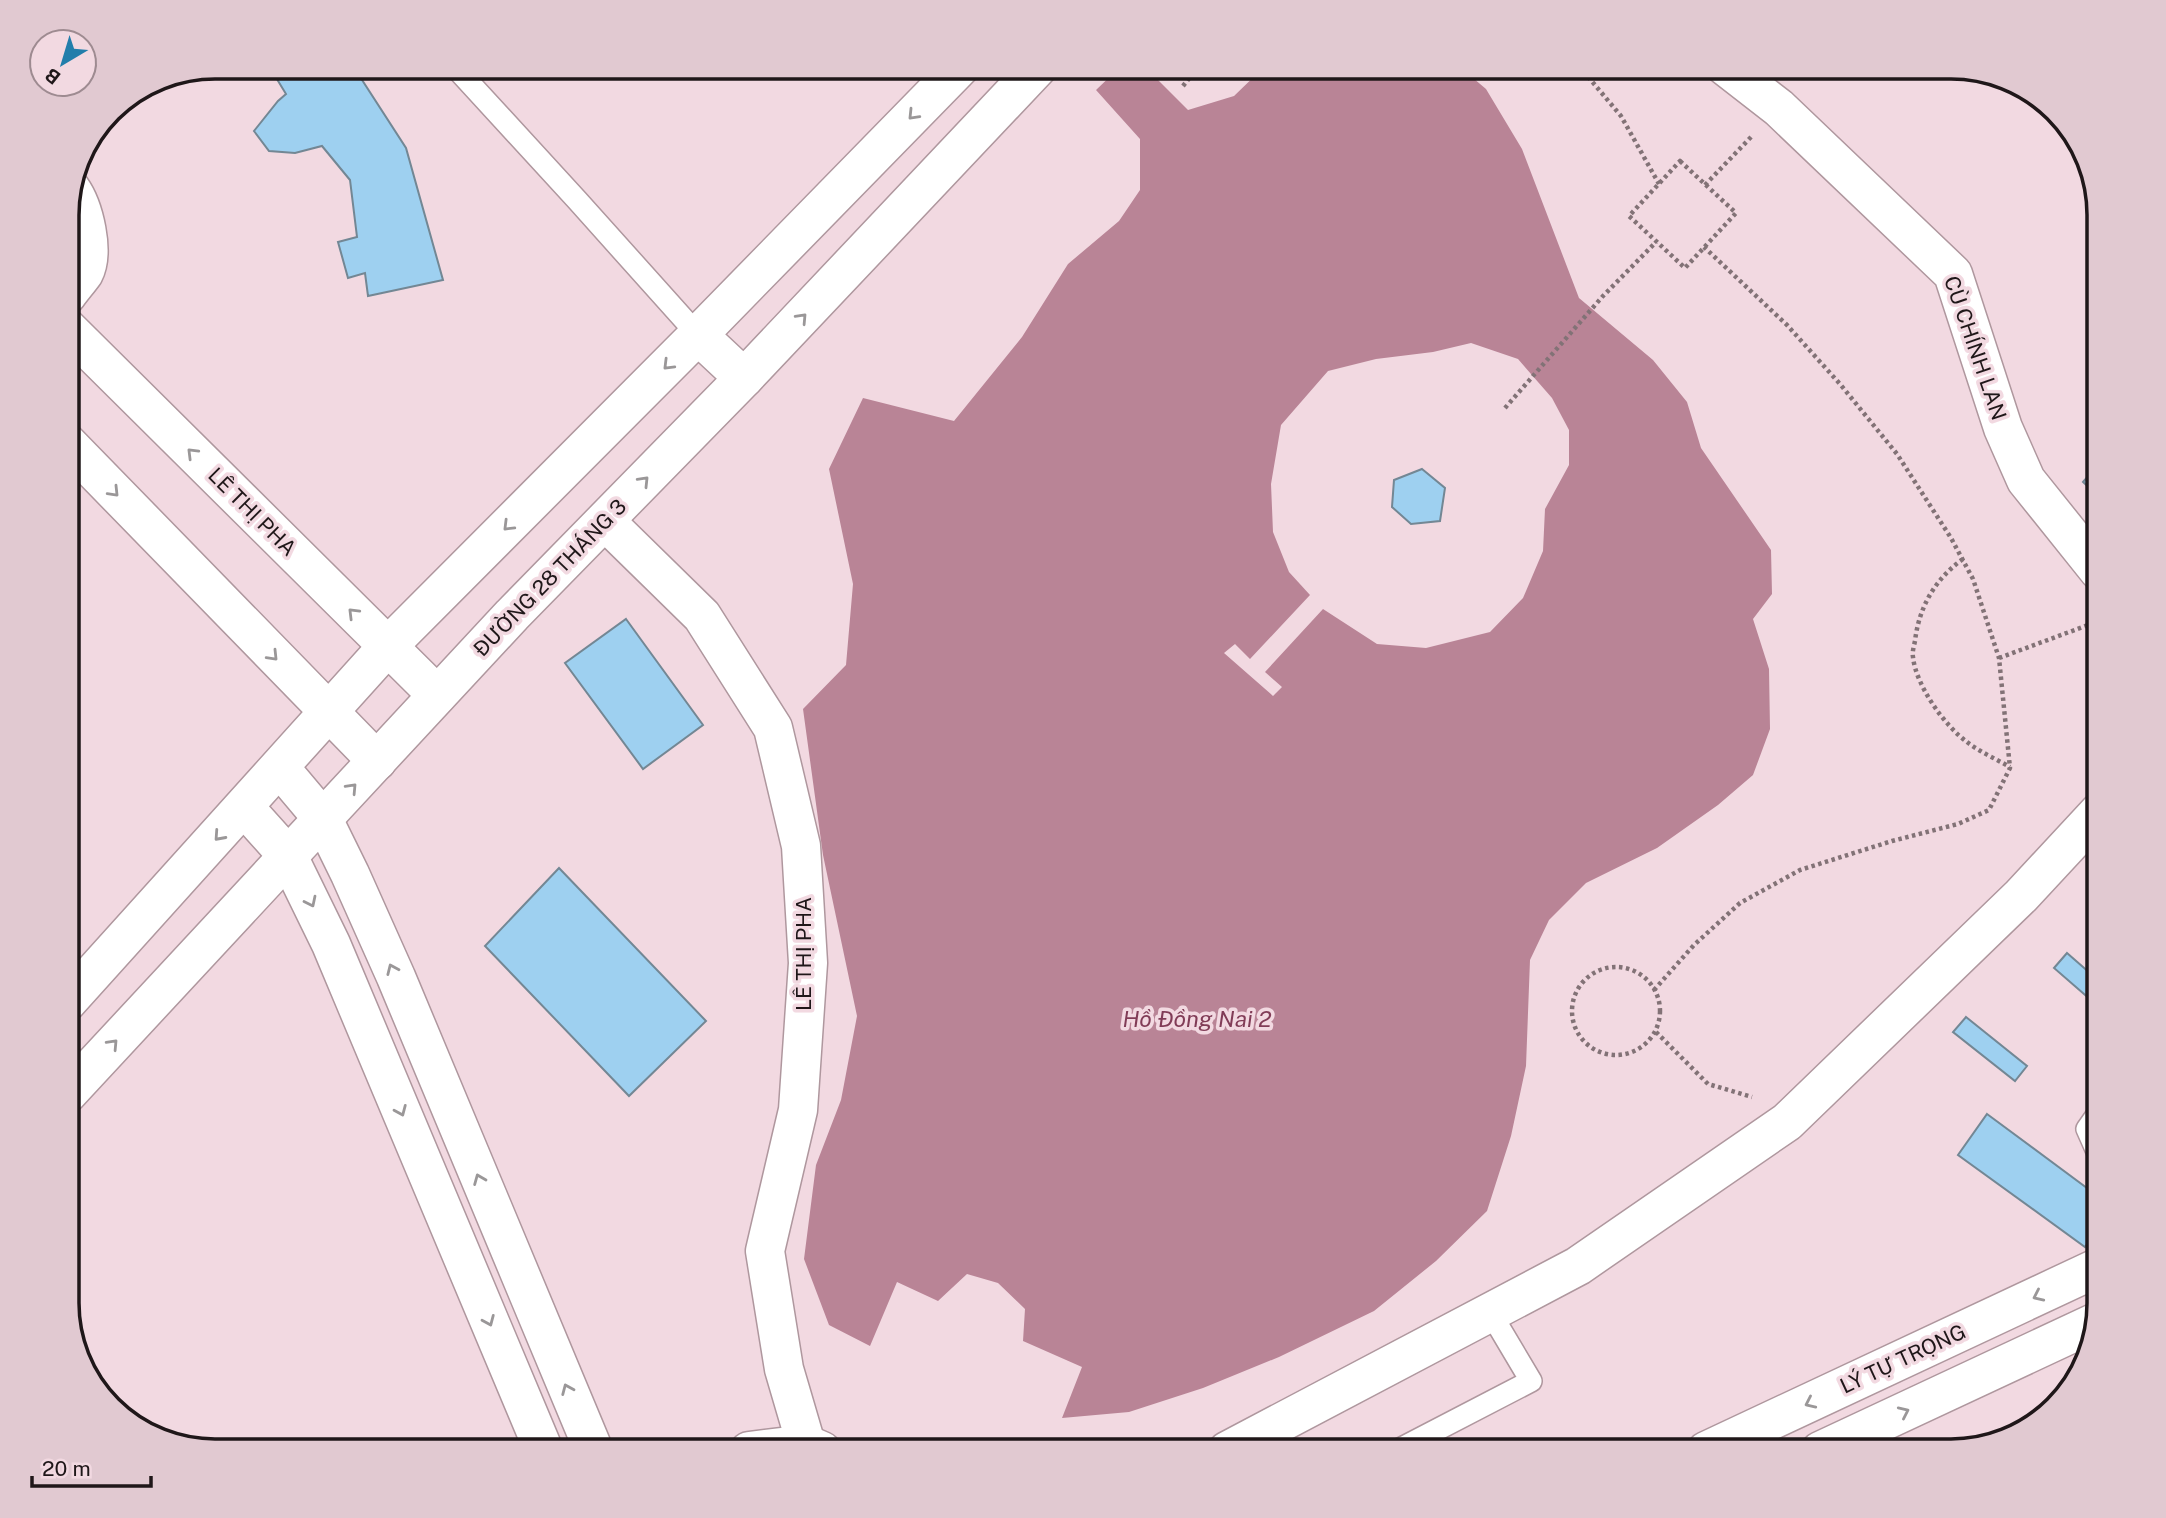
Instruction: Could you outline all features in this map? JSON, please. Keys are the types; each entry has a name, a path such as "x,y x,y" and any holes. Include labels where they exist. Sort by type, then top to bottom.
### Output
{"street":[{"path":"79,989 387,647 948,79"},
{"name":"ĐƯỜNG 28 THÁNG 3","path":"79,1081 437,695 744,378 1027,79"},
{"name":"CÙ CHÍNH LAN","path":"1742,79 1779,108 1953,274 2003,428 2026,480 2087,556"},
{"path":"79,202 88,236 85,270 79,278"},
{"path":"698,335 744,378"},
{"name":"LÊ THỊ PHA","path":"79,340 437,695"},
{"path":"79,455 377,761"},
{"name":"LÊ THỊ PHA","path":"605,521 702,616 773,728 801,846 808,963 798,1110 765,1251 784,1369 811,1439"},
{"path":"280,768 323,819 396,976 589,1439"},
{"path":"244,807 288,856 336,956 539,1439"},
{"path":"1250,1439 1578,1265 1787,1122 2021,896 2087,824"},
{"name":"LÝ TỰ TRỌNG","path":"1732,1439 2087,1273"},
{"path":"1846,1439 2085,1327"}],"lane":[{"path":"466,79 698,335"},
{"path":"1419,1439 1531,1381 1490,1312"}],"path":[{"path":"1183,86 1189,79"},
{"path":"1590,79 1621,116 1659,184"},
{"path":"1705,185 1779,108"},
{"path":"1680,162 1705,185 1736,213 1685,268 1629,216 1680,162"},
{"path":"1505,408 1603,296 1656,242"},
{"path":"1654,990 1694,944 1740,904 1800,870 1892,841 1958,824 1989,810 2010,768 1999,659 1973,579 1963,559 1897,454 1840,384 1787,325 1704,247"},
{"path":"1963,559 1948,570 1931,592 1917,623 1913,657 1926,694 1941,716 1967,742 2010,768"},
{"path":"1999,659 2087,626"},
{"path":"1612,967 1627,969 1642,975 1654,990 1660,1004 1656,1032 1646,1044 1634,1052 1619,1056 1603,1054 1584,1043 1575,1030 1571,1014 1572,999 1588,976 1612,967"},
{"path":"1656,1032 1708,1084 1753,1097 1787,1122"}],"water":[{"name":"Hồ Đồng Nai 2","path":"1107,79 1157,79 1188,110 1234,96 1252,79 1474,79 1486,89 1522,149 1579,298 1653,360 1687,402 1701,448 1771,550 1772,594 1753,619 1769,669 1770,729 1753,775 1718,805 1657,848 1586,883 1549,920 1530,960 1526,1066 1511,1136 1487,1211 1436,1261 1374,1311 1279,1357 1203,1388 1129,1412 1062,1418 1082,1367 1023,1341 1025,1309 998,1283 967,1274 938,1301 897,1282 870,1346 829,1325 804,1259 816,1165 841,1100 857,1016 823,855 803,709 846,665 853,584 829,469 863,398 954,421 1022,337 1068,264 1119,221 1140,190 1140,139 1096,90","holes":["1471,343 1518,359 1552,398 1569,430 1569,465 1545,509 1543,551 1523,598 1490,632 1426,648 1377,644 1323,609 1265,672 1282,687 1273,696 1224,653 1235,644 1250,659 1310,595 1289,572 1273,532 1271,484 1281,425 1328,371 1376,359 1433,352"]}],"building":[{"path":"277,79 361,79 406,148 443,280 368,296 365,273 348,278 338,242 357,237 350,180 322,146 295,153 269,151 254,131 286,94"},
{"path":"1422,469 1445,488 1440,521 1411,524 1392,507 1394,480"},
{"path":"626,619 703,725 643,769 565,663"},
{"path":"559,868 706,1021 629,1096 485,946"},
{"path":"2067,953 2087,970 2087,997 2054,968"},
{"path":"1966,1017 2027,1066 2015,1081 1953,1032"},
{"path":"1987,1114 2087,1188 2085,1247 1958,1155"}]}
